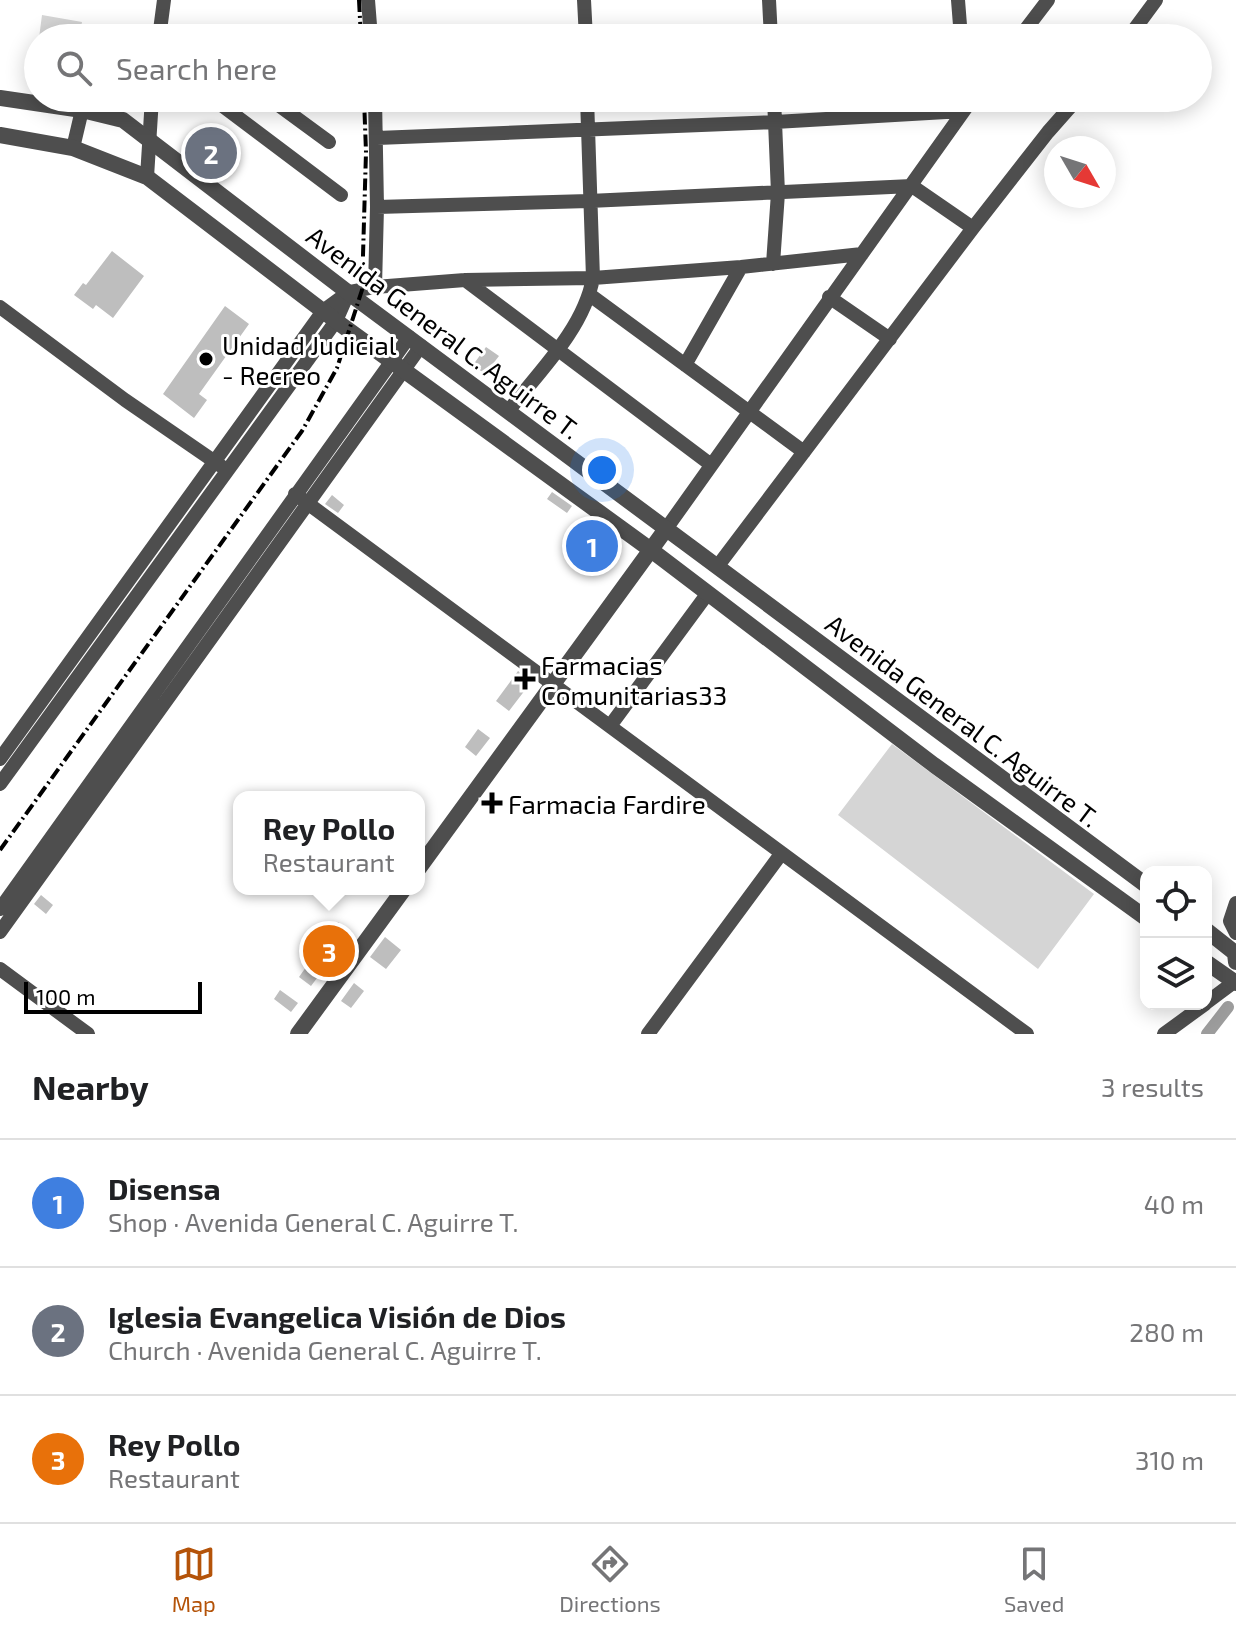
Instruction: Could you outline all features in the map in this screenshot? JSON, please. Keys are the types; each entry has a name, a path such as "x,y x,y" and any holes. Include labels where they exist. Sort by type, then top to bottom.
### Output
{"street":[{"path":"161,24 164,0"},
{"path":"368,0 370,24"},
{"path":"584,0 585,24"},
{"path":"769,0 770,24"},
{"path":"958,0 960,24"},
{"path":"1030,24 1048,0"},
{"path":"1138,24 1156,0"},
{"name":"Avenida General C. Aguirre T.","path":"0,98 24,102"},
{"path":"73,148 82,112"},
{"name":"Avenida General C. Aguirre T.","path":"90,112 123,120 415,342 1140,881"},
{"path":"147,177 151,112"},
{"path":"231,112 341,195"},
{"path":"288,112 329,142"},
{"path":"375,287 376,112"},
{"path":"509,410 556,350 590,295 593,278 587,112"},
{"path":"773,264 778,193 775,112"},
{"path":"377,138 775,122 879,112"},
{"path":"425,860 912,186 958,112"},
{"path":"717,567 973,228 1066,112"},
{"name":"Avenida General C. Aguirre T.","path":"0,135 73,148 147,177 330,316 651,550 934,765 1140,914"},
{"path":"377,207 912,186 973,228"},
{"path":"0,784 214,462 349,292 465,280 593,278 862,254"},
{"path":"685,365 741,267"},
{"path":"465,280 710,464"},
{"path":"590,295 804,452"},
{"path":"829,297 890,339"},
{"path":"0,307 125,400 228,471"},
{"path":"0,759 228,471 330,316"},
{"path":"0,932 308,504 415,342"},
{"path":"0,909 295,494 398,366"},
{"path":"295,494 1027,1034"},
{"path":"610,726 708,593"},
{"path":"934,765 951,740"},
{"path":"648,1034 781,854"},
{"path":"298,1034 400,895"},
{"path":"1236,903 1230,921 1236,933"},
{"path":"1212,935 1236,953 1236,973 1212,998"},
{"path":"1212,964 1236,973"},
{"path":"0,969 88,1034"},
{"path":"1164,1034 1198,1010"}],"shaded area":[{"path":"42,15 82,22 82,24 41,24"},
{"path":"892,744 1094,894 1038,969 838,815"}],"building":[{"path":"210,135 228,148 212,170 194,158"},
{"path":"112,251 144,276 113,318 96,305 93,309 74,295 83,283 86,285"},
{"name":"Unidad Judicial - Recreo","path":"225,306 249,324 199,394 207,400 194,418 163,394"},
{"path":"486,347 499,356 485,374 473,365"},
{"path":"552,492 572,506 567,513 547,499"},
{"path":"332,495 344,505 338,513 325,504"},
{"path":"594,522 614,536 589,569 570,555"},
{"path":"518,671 532,681 509,711 496,701"},
{"path":"478,729 490,738 476,756 465,747"},
{"path":"41,895 53,905 46,914 34,904"},
{"path":"338,922 352,932 311,986 299,977 311,960 305,956 312,946 317,950"},
{"path":"385,937 401,950 386,969 370,957"},
{"path":"354,983 364,991 351,1008 341,1001"},
{"path":"280,990 298,1003 291,1012 274,999"}],"waterway":[{"path":"1207,1034 1228,1007"}],"railway":[{"path":"359,0 360,24"},
{"path":"0,850 302,431 337,368 362,290 365,112"}],"place":[{"name":"Iglesia Evangelica Visión de Dios","path":"211,153"},
{"name":"Unidad Judicial - Recreo","path":"206,359"},
{"name":"Disensa","path":"592,546"},
{"name":"Farmacias Comunitarias33","path":"525,679"},
{"name":"Farmacia Fardire","path":"492,803"},
{"name":"Rey Pollo","path":"329,951"}]}
